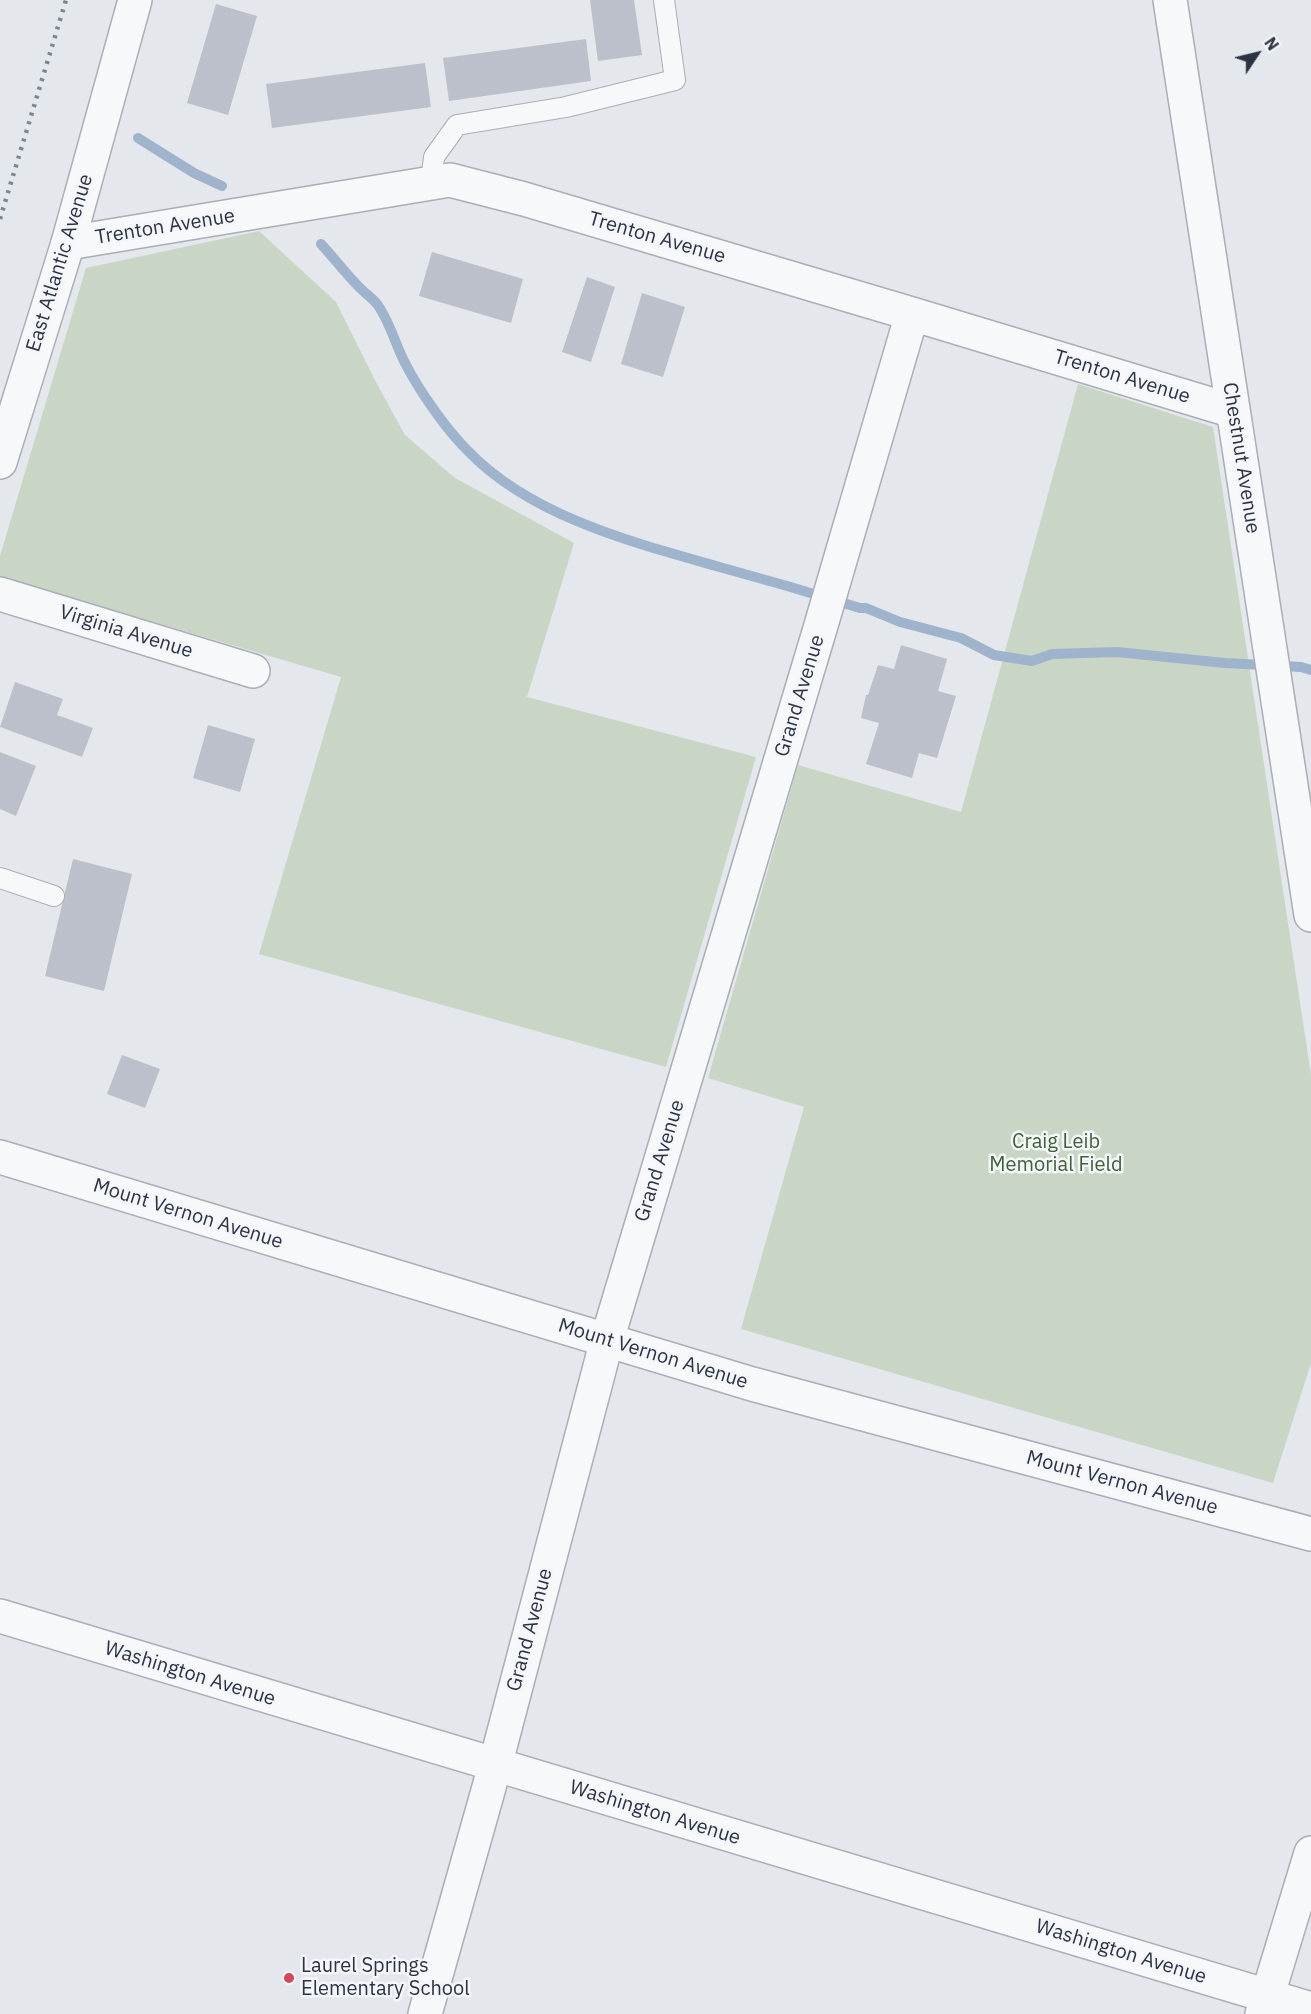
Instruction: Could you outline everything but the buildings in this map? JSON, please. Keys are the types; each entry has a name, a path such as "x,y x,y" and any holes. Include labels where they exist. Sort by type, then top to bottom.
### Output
{"street":[{"name":"East Atlantic Avenue","path":"0,462 68,243 135,0"},
{"name":"Chestnut Avenue","path":"1170,0 1311,915"},
{"name":"Trenton Avenue","path":"68,243 450,180 524,199 1233,411"},
{"name":"Grand Avenue","path":"425,2014 495,1766 607,1340 815,647 912,314"},
{"name":"Virginia Avenue","path":"0,594 253,671"},
{"name":"Mount Vernon Avenue","path":"0,1157 763,1387 1311,1534"},
{"name":"Washington Avenue","path":"0,1617 495,1766 1264,2005 1311,2009"},
{"path":"1264,2005 1311,1853"}],"lane":[{"path":"431,183 434,157 457,125 566,107 675,80 664,0"},
{"path":"0,878 54,896"}],"green space":[{"path":"259,231 336,302 405,435 455,478 574,543 527,697 756,757 666,1067 259,954 341,677 0,577 0,556 86,268"},
{"name":"Craig Leib Memorial Field","path":"1078,384 1213,427 1311,1075 1311,1363 1273,1483 741,1329 804,1107 708,1078 798,765 961,812"}],"waterway":[{"path":"138,138 194,173 222,186"},
{"path":"321,244 377,304 417,384 441,420 467,450 492,473 521,493 583,524 650,547 866,608 900,622 961,638 994,655 1032,661 1052,654 1117,652 1225,663 1301,667 1311,670"}],"railway":[{"path":"0,219 66,0"}],"place":[{"name":"Laurel Springs Elementary School","path":"289,1978"}]}
